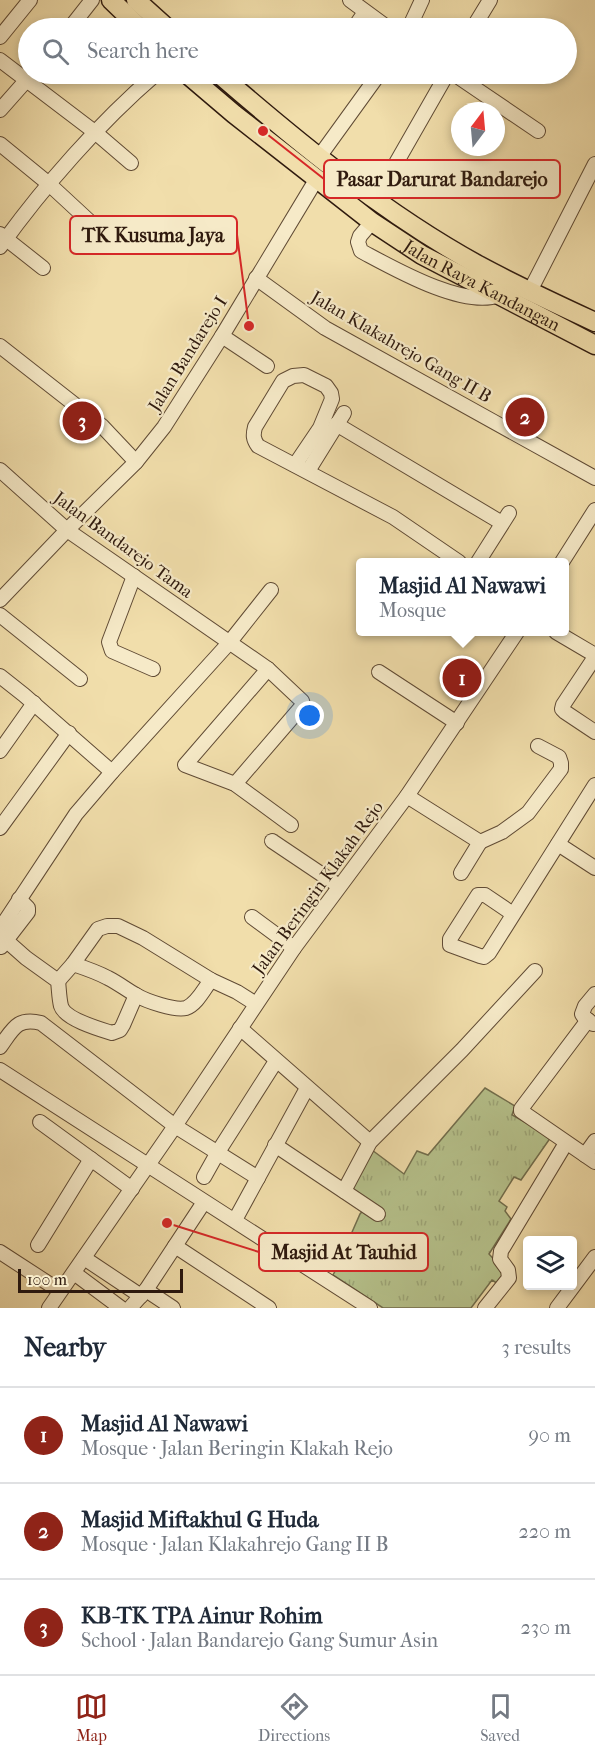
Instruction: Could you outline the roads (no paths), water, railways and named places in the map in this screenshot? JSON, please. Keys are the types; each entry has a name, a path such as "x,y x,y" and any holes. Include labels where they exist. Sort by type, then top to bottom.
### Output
{"main road":[{"path":"111,0 130,18"},
{"path":"135,0 156,18"},
{"name":"Jalan Raya Kandangan","path":"199,84 316,180 372,222 422,255 595,345"},
{"path":"212,96 219,96 224,92 225,84"},
{"name":"Jalan Raya Kandangan","path":"231,84 375,200 480,266 595,322"},
{"path":"234,114 235,103 248,99"}],"street":[{"path":"2,30 30,0"},
{"path":"78,18 92,0"},
{"path":"350,0 365,7 377,18"},
{"path":"414,18 422,0"},
{"path":"480,18 490,0"},
{"path":"0,60 18,70"},
{"path":"0,110 24,84"},
{"path":"38,84 131,163"},
{"path":"43,268 2,240 49,184 144,84"},
{"path":"319,157 372,84"},
{"path":"375,200 441,84"},
{"path":"469,84 538,131"},
{"path":"0,144 49,184 88,221"},
{"path":"530,291 589,190 595,164"},
{"name":"Jalan Bandarejo I","path":"0,600 136,462 164,427 316,180"},
{"path":"372,222 360,236 358,242 361,251 409,276 450,292 487,298 499,295"},
{"name":"Jalan Klakahrejo Gang II B","path":"256,278 325,328 595,478"},
{"path":"222,336 267,366"},
{"path":"0,346 102,426 136,462"},
{"path":"301,468 332,399 326,386 304,375 293,376 283,381 255,427 253,435 258,446 393,518 453,558"},
{"path":"301,468 340,418 506,518 481,558"},
{"name":"Jalan Bandarejo Tama","path":"0,470 67,530 268,669 302,700 303,703 235,784"},
{"path":"565,558 595,510"},
{"path":"134,576 109,642 110,648 112,651 153,669"},
{"path":"58,981 1,938 19,899 76,814 111,772 229,643 271,590"},
{"path":"0,615 80,679"},
{"name":"Jalan Beringin Klakah Rejo","path":"49,1308 148,1166 294,948 407,796 457,723 511,636"},
{"path":"562,636 595,656 562,709 595,732"},
{"path":"268,669 185,764 235,784 291,825"},
{"path":"380,672 457,723"},
{"path":"0,676 34,703 111,772"},
{"path":"1,749 34,703"},
{"path":"0,828 69,734"},
{"path":"461,873 480,842 502,832 528,813 561,769 559,757 538,746"},
{"path":"513,914 485,895 478,896 449,942 453,947 486,956 513,914 558,844 590,802 595,785"},
{"path":"407,796 480,842"},
{"path":"272,841 339,886"},
{"path":"558,844 595,868"},
{"path":"252,917 294,948"},
{"path":"136,995 123,1026 112,1033 67,1015 61,1008 58,981 98,929 118,926 143,938 211,980 256,1004"},
{"path":"73,964 88,968 136,995 178,1008 185,1008 193,1004 211,980"},
{"path":"344,1191 370,1142 462,1050 535,971"},
{"path":"595,994 585,1005 582,1014 592,1023 521,1107 521,1111 590,1159 595,1141"},
{"path":"0,1047 14,1027 24,1021 41,1023 175,1126 258,1178"},
{"path":"240,1028 370,1142"},
{"path":"204,1177 276,1061"},
{"path":"0,1070 370,1308"},
{"path":"235,1220 307,1088"},
{"path":"40,1122 132,1189"},
{"path":"486,1308 509,1278 508,1270 500,1259 501,1251 566,1143"},
{"path":"275,1145 378,1214"},
{"path":"38,1245 91,1159"},
{"path":"130,1308 143,1293 204,1202"},
{"path":"175,1246 269,1308"},
{"path":"0,1252 60,1291"},
{"path":"557,1308 595,1257"},
{"path":"84,1258 172,1308"},
{"path":"74,1273 122,1308"}],"place":[{"name":"Pasar Darurat Bandarejo","path":"263,131"},
{"name":"TK Kusuma Jaya","path":"249,326"},
{"name":"Masjid Miftakhul G Huda","path":"525,417"},
{"name":"KB-TK TPA Ainur Rohim","path":"82,421"},
{"name":"Masjid Al Nawawi","path":"462,678"},
{"name":"Masjid At Tauhid","path":"167,1223"}]}
